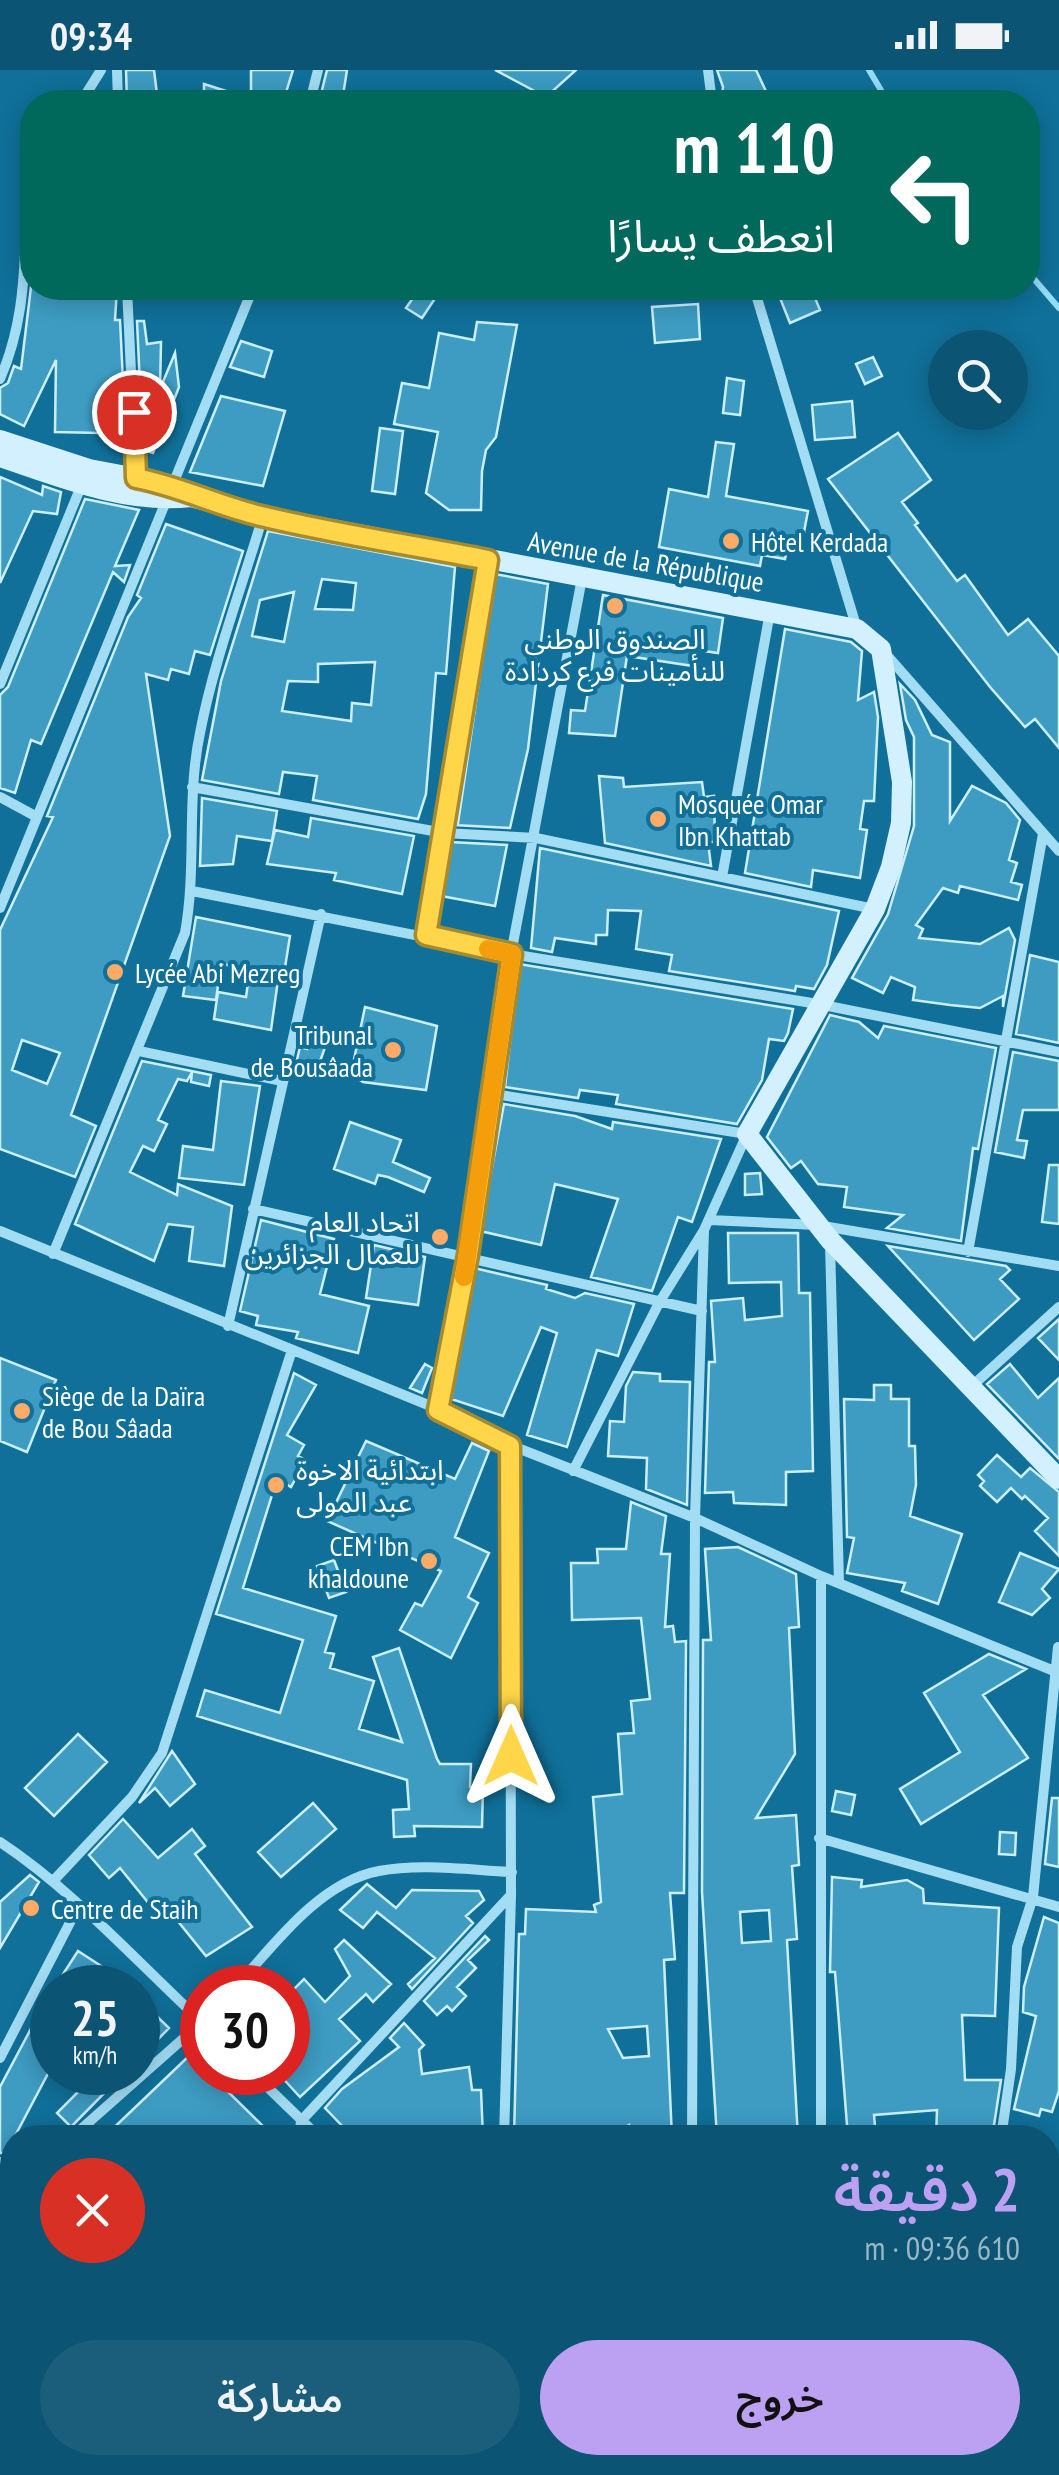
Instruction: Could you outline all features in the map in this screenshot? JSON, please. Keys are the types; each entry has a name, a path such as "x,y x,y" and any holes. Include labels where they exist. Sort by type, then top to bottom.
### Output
{"street":[{"path":"0,379 14,346 22,300"},
{"path":"128,300 136,478"},
{"path":"0,908 247,300"},
{"path":"758,300 858,630 880,649 1059,852"},
{"path":"0,440 85,476 136,478 166,492"},
{"path":"0,457 166,492"},
{"path":"0,684 85,476"},
{"name":"Avenue de la République","path":"166,492 263,516 858,630"},
{"path":"52,1254 139,1052 185,933 192,891 192,787 200,730 263,516"},
{"path":"426,935 488,560"},
{"path":"438,1410 468,1255 512,954 582,578"},
{"path":"722,877 770,612"},
{"path":"573,1471 659,1303 707,1225 747,1134 875,910 892,868 901,823 896,723 880,649"},
{"path":"192,787 444,834 536,838 875,910"},
{"path":"0,797 37,817"},
{"path":"968,1252 1043,834"},
{"path":"192,891 512,954 818,1004 1059,1052"},
{"path":"228,1326 322,914"},
{"path":"139,1052 282,1081"},
{"path":"494,1094 747,1134 823,1232 1059,1479"},
{"path":"253,1209 702,1311"},
{"path":"707,1225 823,1232 1059,1266"},
{"path":"692,2125 695,1518 707,1225"},
{"path":"0,1231 438,1410 510,1446 695,1518 821,1576 1054,1671"},
{"path":"823,1232 839,1583"},
{"path":"972,1386 1059,1307"},
{"path":"55,1878 132,1797 162,1753 292,1350"},
{"path":"504,2125 512,1895 510,1446"},
{"path":"821,1576 821,2125"},
{"path":"1002,2125 1012,2069 1017,1947 1033,1898 1058,1647"},
{"path":"819,1838 1059,1907"},
{"path":"0,1842 55,1878 78,1907 180,2002"},
{"path":"257,1965 315,1906 357,1878 378,1871 512,1872"},
{"path":"300,2125 512,1895"},
{"path":"0,2058 78,1907"},
{"path":"87,2125 180,2042"},
{"path":"275,2095 305,2125"}],"building":[{"path":"126,70 154,70 156,90 127,90"},
{"path":"251,70 293,70 287,90 251,90"},
{"path":"327,70 347,70 344,90 322,90"},
{"path":"495,70 576,70 554,90 533,90"},
{"path":"717,70 756,70 765,90 723,90"},
{"path":"29,300 116,300 125,423 100,423 100,433 55,432 56,360 24,426 0,414 0,388 8,383 14,366 21,369"},
{"path":"412,300 434,300 422,318 406,308"},
{"path":"781,300 816,300 820,310 790,323"},
{"path":"698,304 700,339 655,343 652,307"},
{"path":"137,321 144,321 147,344 161,342 160,389 175,353 179,387 153,453 143,450"},
{"path":"477,322 517,325 496,437 486,450 481,510 449,510 426,493 438,432 394,424 402,383 429,388 439,333 474,340"},
{"path":"241,341 272,351 264,377 230,367"},
{"path":"873,357 882,376 865,384 856,364"},
{"path":"727,378 744,381 740,415 723,413"},
{"path":"221,396 285,411 263,486 190,472"},
{"path":"852,401 855,437 815,440 812,405"},
{"path":"380,428 403,431 395,494 372,491"},
{"path":"898,433 931,480 902,502 918,523 915,525 957,581 965,575 1008,635 1028,619 1059,656 1059,748 1035,719 1025,727 990,687 828,479"},
{"path":"716,442 734,444 726,496 808,511 800,553 787,550 785,559 762,555 760,566 659,547 669,489 708,497"},
{"path":"0,477 42,495 43,486 61,492 57,514 33,511 0,583"},
{"path":"85,499 139,510 115,566 130,565 124,582 113,572 41,744 31,740 15,793 0,788 0,695 8,687"},
{"path":"166,524 243,551 210,655 195,651 189,674 171,669 168,680 146,674 170,836 71,1115 96,1126 75,1177 0,1149 0,930 53,817 47,816 128,617 141,598 137,595","holes":["22,1040 60,1053 47,1084 12,1070"]},
{"path":"268,531 455,567 446,674 436,673 426,794 418,819 313,800 317,776 283,772 279,794 202,780 221,681","holes":["322,579 356,583 353,610 315,609","294,592 284,642 252,636 260,600","375,662 371,705 352,703 351,721 282,711 288,681 318,682 318,664"]},
{"path":"495,574 548,584 528,749 510,828 453,825 458,823"},
{"path":"603,595 723,618 718,653 696,650 693,666 627,656 615,736 569,733 571,710 585,711"},
{"path":"785,629 851,642 862,651 858,700 874,692 878,717 874,801 864,801 860,829 867,830 860,878 813,870 811,887 745,873"},
{"path":"900,684 915,700 932,735 950,742 950,821 972,786 1006,803 1020,820 1009,860 1017,863 1011,882 1022,885 1018,900 960,886 958,893 943,888 916,925 923,929 919,938 980,944 1009,928 1015,940 1003,1007 1003,996 980,1008 950,1005 913,1000 915,987 891,977 883,993 852,978 888,914 914,826 914,737 906,720"},
{"name":"Mosquée Omar Ibn Khattab","path":"599,776 623,778 624,787 702,782 704,797 714,796 715,842 708,842 711,866 605,843"},
{"path":"202,798 277,811 272,841 237,836 233,864 200,866"},
{"path":"311,818 414,836 402,894 334,880 336,873 267,864 275,830 308,837"},
{"path":"450,842 507,845 495,906 441,896"},
{"path":"540,848 839,911 827,965 814,989 796,986 795,991 669,971 672,955 636,949 641,911 608,910 607,935 596,935 596,944 555,938 552,952 531,948"},
{"path":"196,917 290,936 284,974 279,973 271,1030 214,1019 218,992 246,997 250,969 221,964 216,1000 183,996"},
{"path":"1030,955 1059,962 1059,1043 1016,1034"},
{"path":"519,964 793,1009 788,1033 784,1041 769,1039 762,1080 737,1124 616,1104 618,1095 580,1090 578,1098 505,1087"},
{"path":"365,1007 437,1026 426,1090 363,1082 351,1074"},
{"path":"830,1015 859,1022 878,1038 884,1026 996,1048 978,1149 973,1148 961,1241 887,1228 903,1215 844,1207 847,1187 818,1184 801,1161 791,1168 767,1137"},
{"path":"315,1027 330,1033 316,1073 295,1068 300,1047 307,1049"},
{"path":"1013,1052 1059,1061 1059,1110 1023,1110 1017,1140 1027,1141 1024,1158 995,1152"},
{"path":"142,1061 211,1075 209,1086 191,1082 192,1072 187,1081 178,1079 158,1120 167,1124 154,1151 143,1146 130,1172 177,1195 178,1184 232,1206 224,1266 189,1261 193,1227 168,1224 154,1261 75,1224"},
{"path":"221,1081 260,1086 244,1185 179,1178 183,1146 213,1150"},
{"path":"504,1104 575,1116 612,1129 613,1122 721,1139 692,1222 678,1217 652,1291 591,1277 618,1199 555,1184 541,1245 480,1231"},
{"path":"350,1122 401,1140 393,1162 430,1178 424,1192 388,1177 378,1175 375,1184 334,1169"},
{"path":"1049,1165 1059,1165 1059,1224 1042,1222"},
{"path":"760,1173 762,1194 745,1195 745,1174"},
{"path":"261,1220 334,1239 320,1294 369,1306 358,1353 296,1338 298,1332 256,1325 258,1316 240,1311"},
{"path":"728,1233 798,1233 799,1293 810,1293 813,1471 786,1472 786,1505 734,1503 733,1492 705,1493 709,1362 715,1362 711,1301 743,1298 745,1320 782,1316 781,1282 729,1283"},
{"path":"374,1245 425,1257 418,1305 366,1298"},
{"path":"888,1246 1006,1266 1010,1270 1000,1279 1019,1299 974,1340"},
{"path":"474,1268 547,1285 546,1289 575,1298 585,1293 634,1304 618,1356 597,1350 567,1447 527,1435 557,1333 541,1327 503,1416 451,1399"},
{"path":"1059,1319 1059,1360 1038,1338"},
{"name":"Siège de la Daïra de Bou Sâada","path":"0,1358 56,1380 27,1452 0,1441"},
{"path":"425,1364 432,1368 422,1393 410,1388"},
{"path":"1010,1364 1038,1398 1059,1378 1059,1459 987,1384"},
{"path":"633,1372 660,1374 660,1381 690,1382 687,1505 646,1489 647,1458 608,1456 610,1421 624,1422 626,1386"},
{"path":"294,1373 316,1385 287,1435 304,1445 298,1456 306,1460 291,1487 277,1479 243,1588 336,1616 325,1652 334,1654 330,1668 374,1681 359,1729 402,1742 373,1657 399,1648 440,1764 471,1764 470,1787 483,1787 482,1827 414,1826 415,1836 394,1837 393,1810 409,1809 407,1780 197,1716 205,1690 280,1713 303,1640 216,1614"},
{"path":"874,1385 891,1385 891,1399 909,1399 909,1446 915,1446 916,1485 910,1516 962,1534 938,1604 902,1591 905,1583 847,1573 854,1538 847,1537 844,1399 874,1400"},
{"path":"366,1441 455,1479 472,1443 489,1451 455,1537 489,1553 468,1597 478,1603 451,1658 400,1630 415,1603 422,1606 441,1571 327,1521"},
{"path":"997,1455 1021,1477 1030,1468 1059,1492 1059,1556 1035,1531 1048,1518 1025,1496 1022,1499 1011,1488 997,1502 980,1486 984,1481 978,1475"},
{"path":"631,1502 666,1516 661,1554 670,1554 665,1627 673,1626 675,1642 686,1641 684,1893 670,1893 675,1959 664,1960 671,2125 514,2125 519,1934 525,1934 526,1909 596,1912 594,1905 601,1902 593,1797 622,1794 618,1734 634,1733 631,1701 650,1699 641,1618 572,1620 571,1563 598,1563 597,1549 626,1549","holes":["647,2026 649,2056 623,2058 608,2029"]},
{"path":"738,1547 796,1574 799,1627 789,1628 795,1754 756,1818 796,1815 799,1865 792,1866 797,1939 787,1940 797,2125 716,2125 702,1892 703,1640 711,1640 705,1549","holes":["769,1910 771,1941 742,1943 740,1912"]},
{"path":"1020,1553 1059,1569 1042,1589 1050,1598 1032,1615 999,1602"},
{"path":"334,1560 346,1592 329,1598 317,1566"},
{"path":"989,1654 1026,1669 983,1695 1028,1758 921,1824 900,1789 960,1752 924,1693"},
{"path":"78,1734 107,1762 54,1816 25,1788"},
{"path":"172,1751 195,1784 170,1806 155,1788 139,1803"},
{"path":"836,1791 855,1795 851,1815 832,1811"},
{"path":"1052,1798 1059,1798 1059,1867 1045,1864"},
{"path":"313,1803 336,1829 281,1877 258,1852"},
{"path":"123,1819 158,1858 192,1829 205,1846 195,1854 252,1927 206,1956 168,1909 159,1916 120,1868 109,1878 89,1855"},
{"path":"1000,1832 1016,1833 1015,1855 999,1854"},
{"path":"30,1875 39,1882 0,1948 0,1902"},
{"path":"832,1877 862,1880 861,1887 907,1880 923,1889 924,1903 999,1908 995,2016 962,2015 965,2080 1001,2080 994,2125 936,2125 937,2110 874,2115 875,2125 847,2125 835,1972 830,1972"},
{"path":"367,1884 396,1908 412,1890 479,1891 484,1900 466,1916 473,1923 412,1989 408,1984 435,1958 377,1912 363,1928 340,1910"},
{"path":"1044,1917 1059,1923 1059,2091 1052,2112 1041,2109 1039,2116 1014,2109 1036,2016 1023,2012 1024,1987"},
{"path":"485,1936 489,1940 468,1960 476,1968 457,1987 466,1996 452,2011 447,2006 437,2015 424,2001"},
{"path":"344,1940 391,1984 373,2002 366,1994 339,2019 360,2041 310,2088 310,1986 325,2002 350,1976 335,1949"},
{"path":"78,1951 100,1965 69,1965"},
{"path":"160,2019 169,2028 160,2037"},
{"path":"404,2023 424,2045 419,2050 422,2074 469,2067 472,2090 481,2090 482,2125 341,2125 325,2108 342,2089 399,2047 390,2038"},
{"path":"30,2030 30,2095 37,2095 21,2125 0,2125 0,2087"},
{"path":"180,2065 180,2095 231,2095 262,2125 117,2125 148,2095 160,2095 160,2084"},
{"path":"75,2095 102,2095 73,2125 57,2113"}],"waterway":[{"path":"869,70 881,90"},
{"path":"1040,286 1059,308"}],"slow traffic":[{"path":"464,1277 512,954 488,949"}],"place":[{"name":"Hôtel Kerdada","path":"731,541"},
{"name":"الصندوق الوطني للنأمينات فرع كردادة","path":"615,606"},
{"name":"Mosquée Omar Ibn Khattab","path":"658,819"},
{"name":"Lycée Abi Mezreg","path":"115,972"},
{"name":"Tribunal de Bousâada","path":"393,1050"},
{"name":"اتحاد العام للعمال الجزائرين","path":"440,1237"},
{"name":"Siège de la Daïra de Bou Sâada","path":"22,1411"},
{"name":"ابتدائية الاخوة عبد المولى","path":"276,1485"},
{"name":"CEM Ibn khaldoune","path":"429,1561"},
{"name":"Centre de Staih","path":"31,1908"}],"route":[{"path":"134,412 136,478 170,484 191,497 263,516 488,560 426,935 512,954 468,1255 438,1410 510,1446 511,1756"}]}
